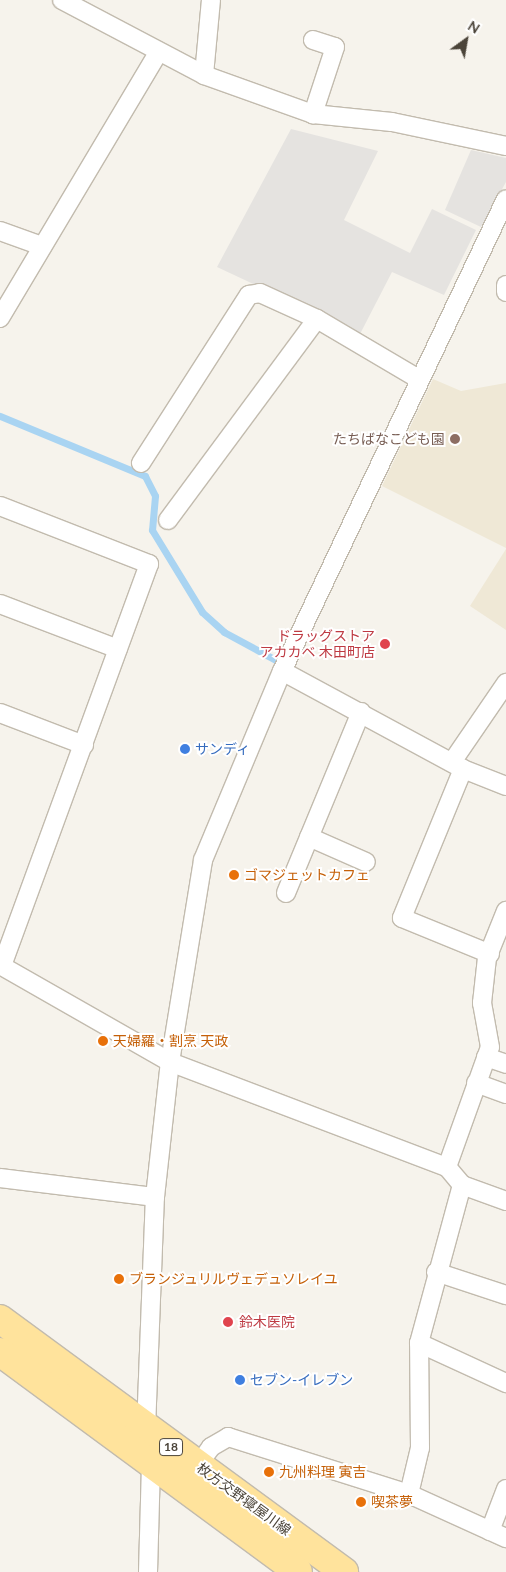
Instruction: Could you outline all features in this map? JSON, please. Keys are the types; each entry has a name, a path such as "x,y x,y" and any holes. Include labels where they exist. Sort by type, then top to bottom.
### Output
{"main road":[{"name":"枚方交野寝屋川線","path":"0,1319 146,1429 344,1572"},
{"name":"枚方交野寝屋川線","path":"0,1352 298,1572"}],"street":[{"path":"62,0 158,53 204,75 313,114 392,122 506,146"},
{"path":"204,75 211,0"},
{"path":"313,40 335,47 313,114"},
{"path":"0,318 8,290 42,246 158,53"},
{"path":"148,1572 151,1463 146,1429 155,1197 170,1062 203,860 282,671 506,199"},
{"path":"0,231 42,246"},
{"path":"506,285 506,292"},
{"path":"141,463 249,295 260,293 317,319 419,379"},
{"path":"168,520 317,319"},
{"path":"0,506 149,564 1,965 170,1062 447,1167 462,1185 506,1201"},
{"path":"0,604 118,649"},
{"path":"282,671 458,766 506,786"},
{"path":"490,954 402,918 458,766 506,683"},
{"path":"286,893 361,712"},
{"path":"0,714 84,744"},
{"path":"309,837 366,862"},
{"path":"447,1167 490,1047 482,1003 490,954 506,911"},
{"path":"486,1058 506,1064"},
{"path":"476,1082 506,1094"},
{"path":"0,1178 155,1197"},
{"path":"409,1494 420,1448 418,1343 436,1272 462,1185"},
{"path":"436,1272 506,1295"},
{"path":"418,1343 506,1382"},
{"path":"198,1465 211,1447 228,1437 409,1494 506,1538"},
{"path":"490,1531 506,1489"}],"shaded area":[{"path":"291,129 378,151 344,220 410,253 432,209 476,230 444,295 392,272 360,334 217,267"},
{"path":"471,150 506,158 506,182 481,227 445,210"},
{"name":"たちばなこども園","path":"433,379 461,391 506,383 506,548 382,486"},
{"path":"506,549 506,630 470,606"}],"waterway":[{"path":"0,416 145,476 155,496 152,530 202,612 224,632 274,659"}],"place":[{"name":"たちばなこども園","path":"455,439"},
{"name":"ドラッグストア アカカベ 木田町店","path":"385,644"},
{"name":"サンディ","path":"185,749"},
{"name":"ゴマジェットカフェ","path":"234,875"},
{"name":"天婦羅・割烹 天政","path":"103,1041"},
{"name":"ブランジュリルヴェデュソレイユ","path":"119,1279"},
{"name":"鈴木医院","path":"228,1322"},
{"name":"セブン-イレブン","path":"240,1380"},
{"name":"九州料理 寅吉","path":"269,1472"},
{"name":"喫茶夢","path":"361,1502"}]}
